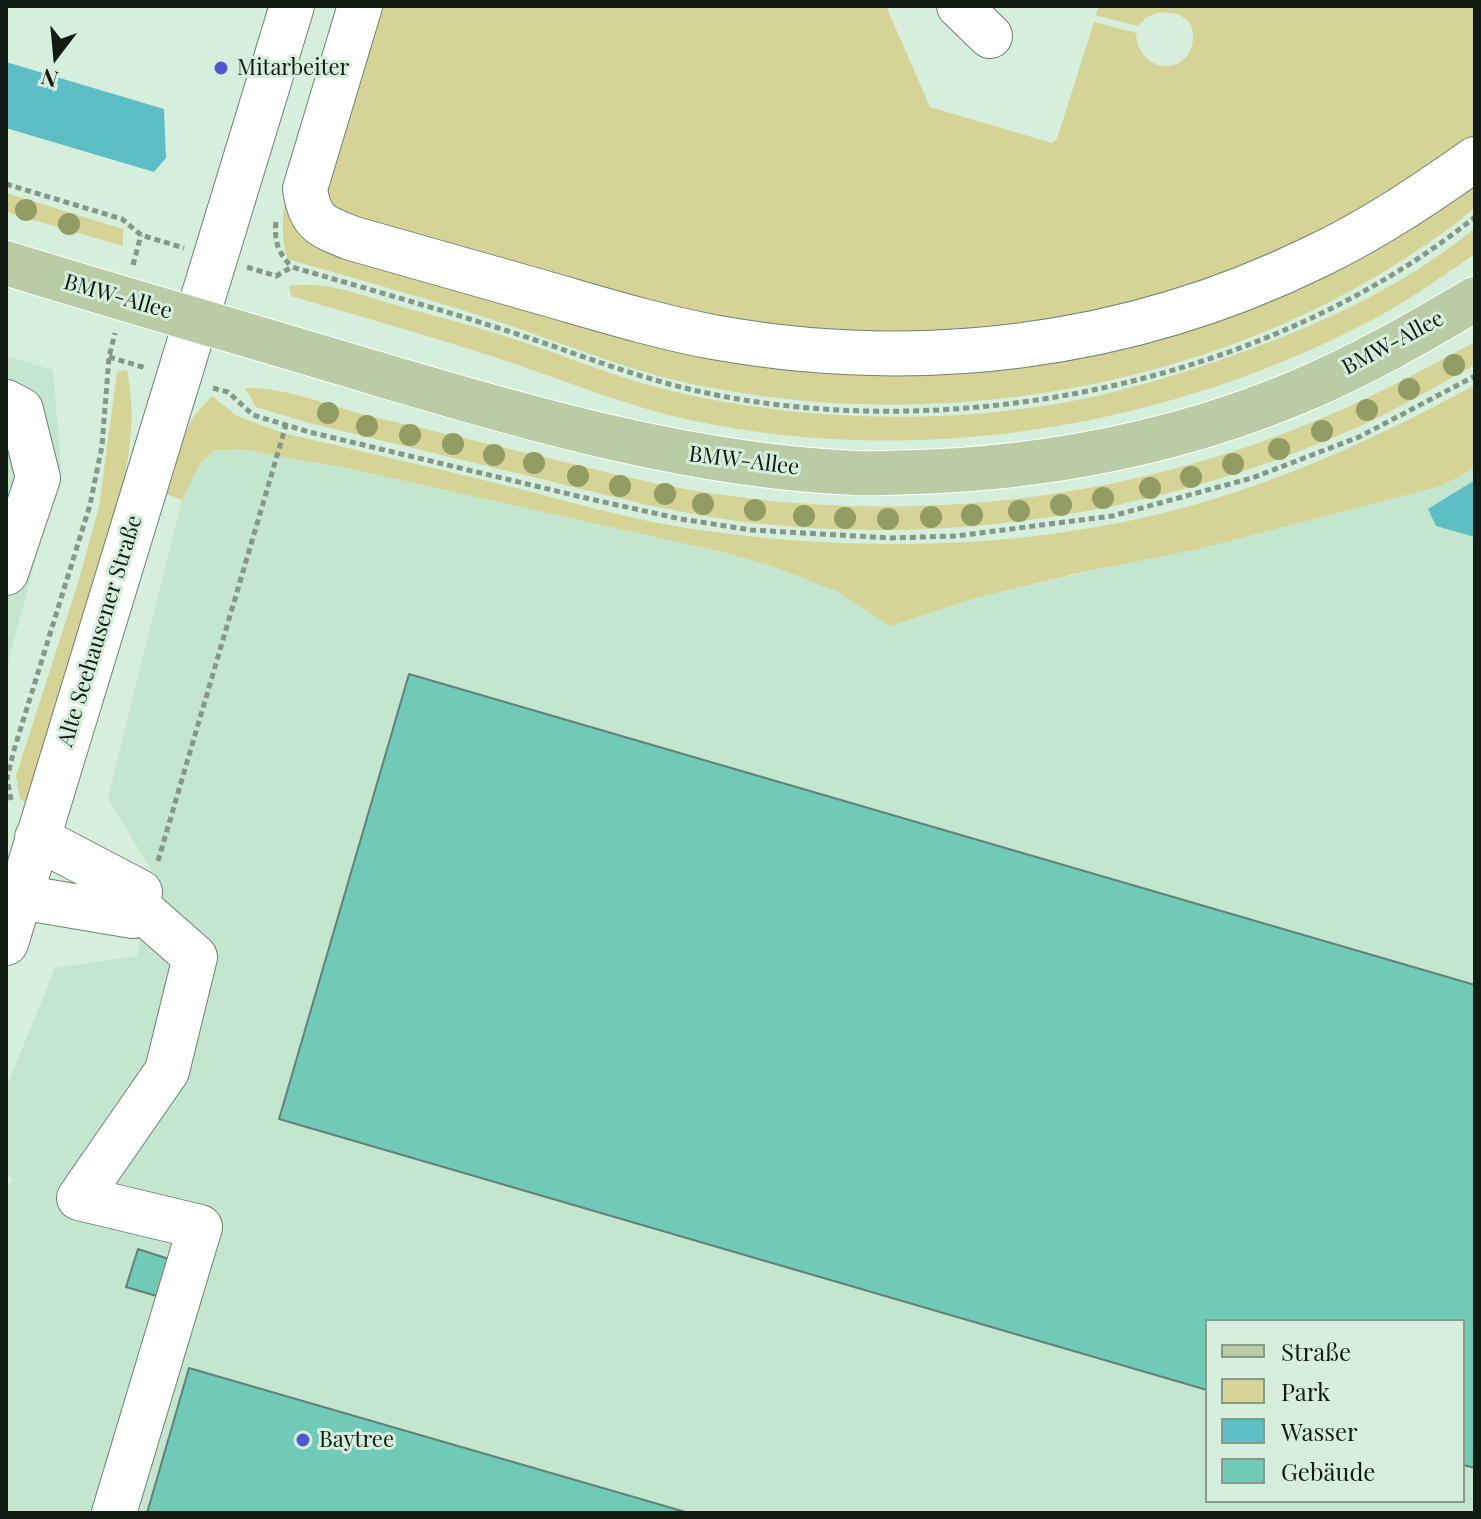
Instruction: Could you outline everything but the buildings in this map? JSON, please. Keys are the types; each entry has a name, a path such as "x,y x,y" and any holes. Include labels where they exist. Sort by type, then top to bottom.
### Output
{"main road":[{"name":"BMW-Allee","path":"6,263 606,438 725,462 857,474 961,471 1049,462 1148,441 1298,392 1413,336 1475,299"}],"street":[{"name":"Alte Seehausener Straße","path":"6,943 21,856 196,320 292,6"},
{"path":"360,6 305,189 309,211 322,227 639,320 712,337 784,347 929,355 1016,347 1106,332 1257,284 1317,257 1373,226 1475,159"},
{"path":"6,402 21,410 38,478 6,573"},
{"path":"21,856 133,916 138,898"},
{"path":"21,856 138,898 195,957 167,1071 79,1198 200,1227 114,1513"}],"path":[{"path":"6,184 122,219 141,235"},
{"path":"21,856 7,778 90,505 102,446 109,357"},
{"path":"138,898 160,859 286,425"}],"shaded area":[{"path":"6,356 53,370 61,467 6,669"},
{"name":"Baytree","path":"239,449 351,469 722,552 772,566 838,592 890,626 976,598 1441,486 1475,468 1475,1513 6,1513 6,1189 13,1180 6,1174 6,1088 55,968 137,956 155,876 108,798 182,500 200,463 214,451"}],"green space":[{"path":"341,6 886,6 930,107 1052,143 1057,139 1094,22 1136,33 1143,54 1159,65 1177,64 1191,48 1191,26 1177,14 1157,14 1138,26 1095,15 1099,6 1475,6 1475,208 1392,267 1302,316 1206,354 1106,381 1004,398 900,405 798,400 697,385 626,366 483,317 288,259 283,235 290,171"},
{"path":"6,193 123,229 123,246 6,212"},
{"path":"1475,228 1475,254 1384,314 1292,358 1210,388 1125,412 1039,429 951,438 863,440 776,434 690,420 642,408 474,351 291,296 289,286 317,285 358,294 494,333 625,378 681,393 800,412 924,416 1045,406 1101,395 1214,362 1311,325 1368,298 1423,266"},
{"path":"1475,342 1475,365 1367,423 1280,458 1133,502 1058,516 906,530 830,529 753,523 648,505 309,423 256,407 245,388 292,394 369,416 693,490 781,502 869,506 958,504 1046,495 1133,479 1219,456 1347,407"},
{"path":"127,370 131,431 122,491 27,803 20,799 16,776 99,507 117,372"},
{"path":"1475,385 1475,468 1441,486 1198,549 1078,573 976,598 890,626 838,592 772,566 722,552 351,469 239,449 214,451 200,463 182,500 159,491 193,417 212,396 237,416 283,433 660,523 744,536 809,541 874,544 1006,539 1135,520 1233,493 1339,452"}],"water":[{"path":"6,62 164,109 166,158 154,172 6,128"},
{"path":"1475,480 1475,537 1436,526 1428,509"}],"place":[{"name":"Mitarbeiter","path":"221,68"},
{"name":"Baytree","path":"303,1440"}]}
